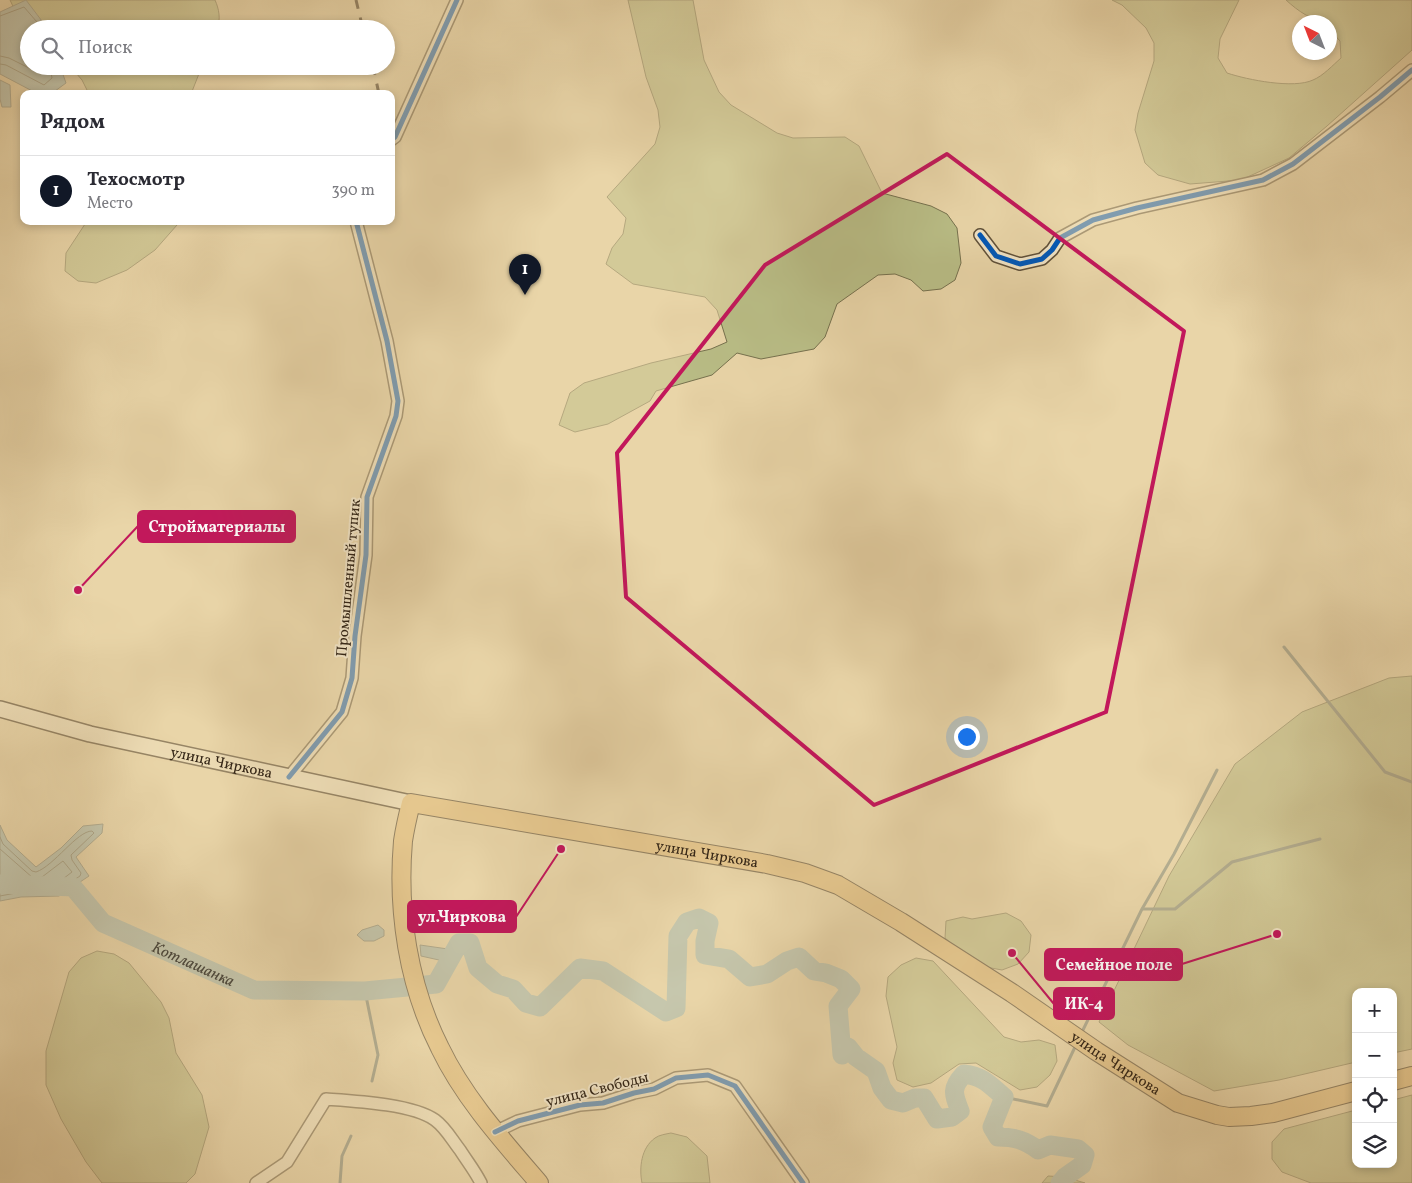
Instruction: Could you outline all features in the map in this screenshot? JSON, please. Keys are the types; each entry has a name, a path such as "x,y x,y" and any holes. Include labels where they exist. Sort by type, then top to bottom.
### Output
{"main road":[{"name":"улица Чиркова","path":"0,709 90,734 411,803 766,864 805,873 838,884 902,922 1178,1103 1229,1117 1273,1113 1352,1092"},
{"path":"411,803 404,838 401,873 402,907 406,937 420,1000 440,1050 456,1076 495,1132 539,1183"},
{"path":"1397,1080 1412,1076"}],"street":[{"path":"395,138 457,0"},
{"path":"980,235 996,256 1020,264 1042,259 1052,250 1060,238 1093,220 1137,208 1263,180 1293,164 1412,70"},
{"name":"Промышленный тупик","path":"289,778 342,712 352,678 355,636 366,555 366,497 396,416 398,401 387,341 357,225"},
{"name":"улица Свободы","path":"495,1132 518,1121 580,1105 603,1103 654,1089 676,1078 708,1075 735,1086 803,1183"},
{"path":"256,1183 287,1162 326,1099 368,1102 418,1112 434,1120 446,1131 477,1174 480,1183"}],"highlighted area":[{"path":"947,154 1184,331 1106,712 874,805 626,597 617,453 765,265"}],"green space":[{"path":"10,0 215,0 219,18 219,20 20,21"},
{"path":"628,0 693,0 704,60 719,92 731,105 777,133 793,138 845,137 859,146 882,193 931,206 947,214 957,228 961,263 955,280 941,289 923,291 911,280 895,274 878,275 837,304 825,337 814,349 761,359 737,353 712,375 656,391 650,401 608,424 575,432 559,425 570,393 584,383 651,363 711,349 727,342 717,310 705,297 633,284 606,264 612,248 623,234 626,218 607,197 655,144 660,127 658,110 646,77"},
{"path":"1112,0 1239,0 1220,39 1218,58 1227,73 1258,81 1283,84 1305,83 1320,76 1341,58 1340,41 1337,38 1337,15 1306,15 1286,0 1412,0 1412,50 1289,158 1241,180 1190,184 1158,175 1145,163 1135,130 1138,113 1154,61 1154,43 1146,28 1122,5"},
{"path":"78,75 198,75 193,90 87,90"},
{"path":"84,225 177,225 155,250 127,270 96,283 78,281 65,271 66,253"},
{"path":"1412,676 1412,1049 1397,1052 1397,988 1352,988 1352,1063 1279,1080 1214,1091 1128,1045 1099,1022 1169,876 1235,764 1302,712 1389,678"},
{"path":"1006,913 1021,921 1031,935 1029,952 1018,964 1002,970 986,967 971,960 945,938 946,921 963,917 972,919"},
{"path":"97,951 114,954 129,963 161,1002 169,1018 176,1053 202,1095 209,1127 195,1174 186,1183 102,1183 86,1162 61,1119 46,1085 46,1051 69,972 81,958"},
{"path":"916,958 933,961 1004,1037 1021,1042 1039,1040 1055,1045 1057,1061 1050,1075 1037,1087 1020,1090 976,1063 959,1064 931,1083 913,1087 897,1080 893,1063 897,1047 886,996 888,977 901,965"},
{"path":"1412,1095 1412,1183 1311,1183 1282,1172 1272,1159 1272,1142 1284,1129 1352,1111 1352,1168 1397,1168 1397,1099"},
{"path":"671,1133 687,1137 707,1156 710,1183 642,1183 641,1165 647,1147 657,1137"},
{"path":"1048,1176 1065,1177 1085,1183 1042,1183"}],"water":[{"path":"26,0 41,20 20,20 20,75 63,75 66,83 56,90 30,90 0,74 0,12"},
{"path":"0,80 10,85 11,107 2,107"},
{"path":"103,824 102,833 76,857 89,876 59,896 21,897 0,901 0,825 7,840 36,867 61,848 83,826"},
{"path":"378,925 384,930 384,936 374,941 364,941 357,935 362,930"},
{"path":"420,945 455,950 448,962 421,956"}],"waterway":[{"path":"1284,647 1385,772 1412,782"},
{"path":"1081,1034 1142,909 1174,854 1217,770"},
{"path":"1143,909 1175,909 1232,862 1320,839"},
{"name":"Котлашанка","path":"0,884 73,887 103,923 254,990 365,991 407,987"},
{"path":"426,985 436,984 459,943 470,943 478,968 497,984 513,989 526,1003 540,1007 580,968 603,971 666,1012 676,1008 678,936 687,922 699,918 709,923 705,941 705,955 729,959 750,977 767,974 787,961 799,957 814,971 841,979 851,989 838,1006 842,1055 848,1047 856,1057 876,1071 882,1088 891,1100 903,1103 915,1098 924,1098 937,1119 952,1117 960,1111 954,1091 955,1087 964,1074 971,1075 986,1082 1004,1097 992,1127 998,1137 1019,1140 1038,1150 1050,1145 1078,1149 1085,1155 1082,1165 1060,1183"},
{"path":"365,991 378,1055 372,1081"},
{"path":"1004,1097 1047,1106 1076,1045"},
{"path":"340,1183 342,1156 351,1136"}],"railway":[{"path":"356,0 361,20"},
{"path":"375,75 378,90"}],"cycle path":[{"path":"395,137 457,0"},
{"path":"980,235 996,256 1020,264 1042,259 1052,250 1060,238 1093,220 1137,208 1263,180 1293,164 1412,70"},
{"path":"289,777 342,712 352,678 355,636 366,555 367,497 396,416 398,401 387,341 357,225"},
{"path":"495,1132 518,1121 580,1105 603,1103 654,1089 676,1078 708,1075 735,1086 803,1183"}],"place":[{"name":"Техосмотр","path":"525,295"},
{"name":"Стройматериалы","path":"78,590"},
{"name":"ул.Чиркова","path":"561,849"},
{"name":"Семейное поле","path":"1277,934"},
{"name":"ИК-4","path":"1012,953"}]}
